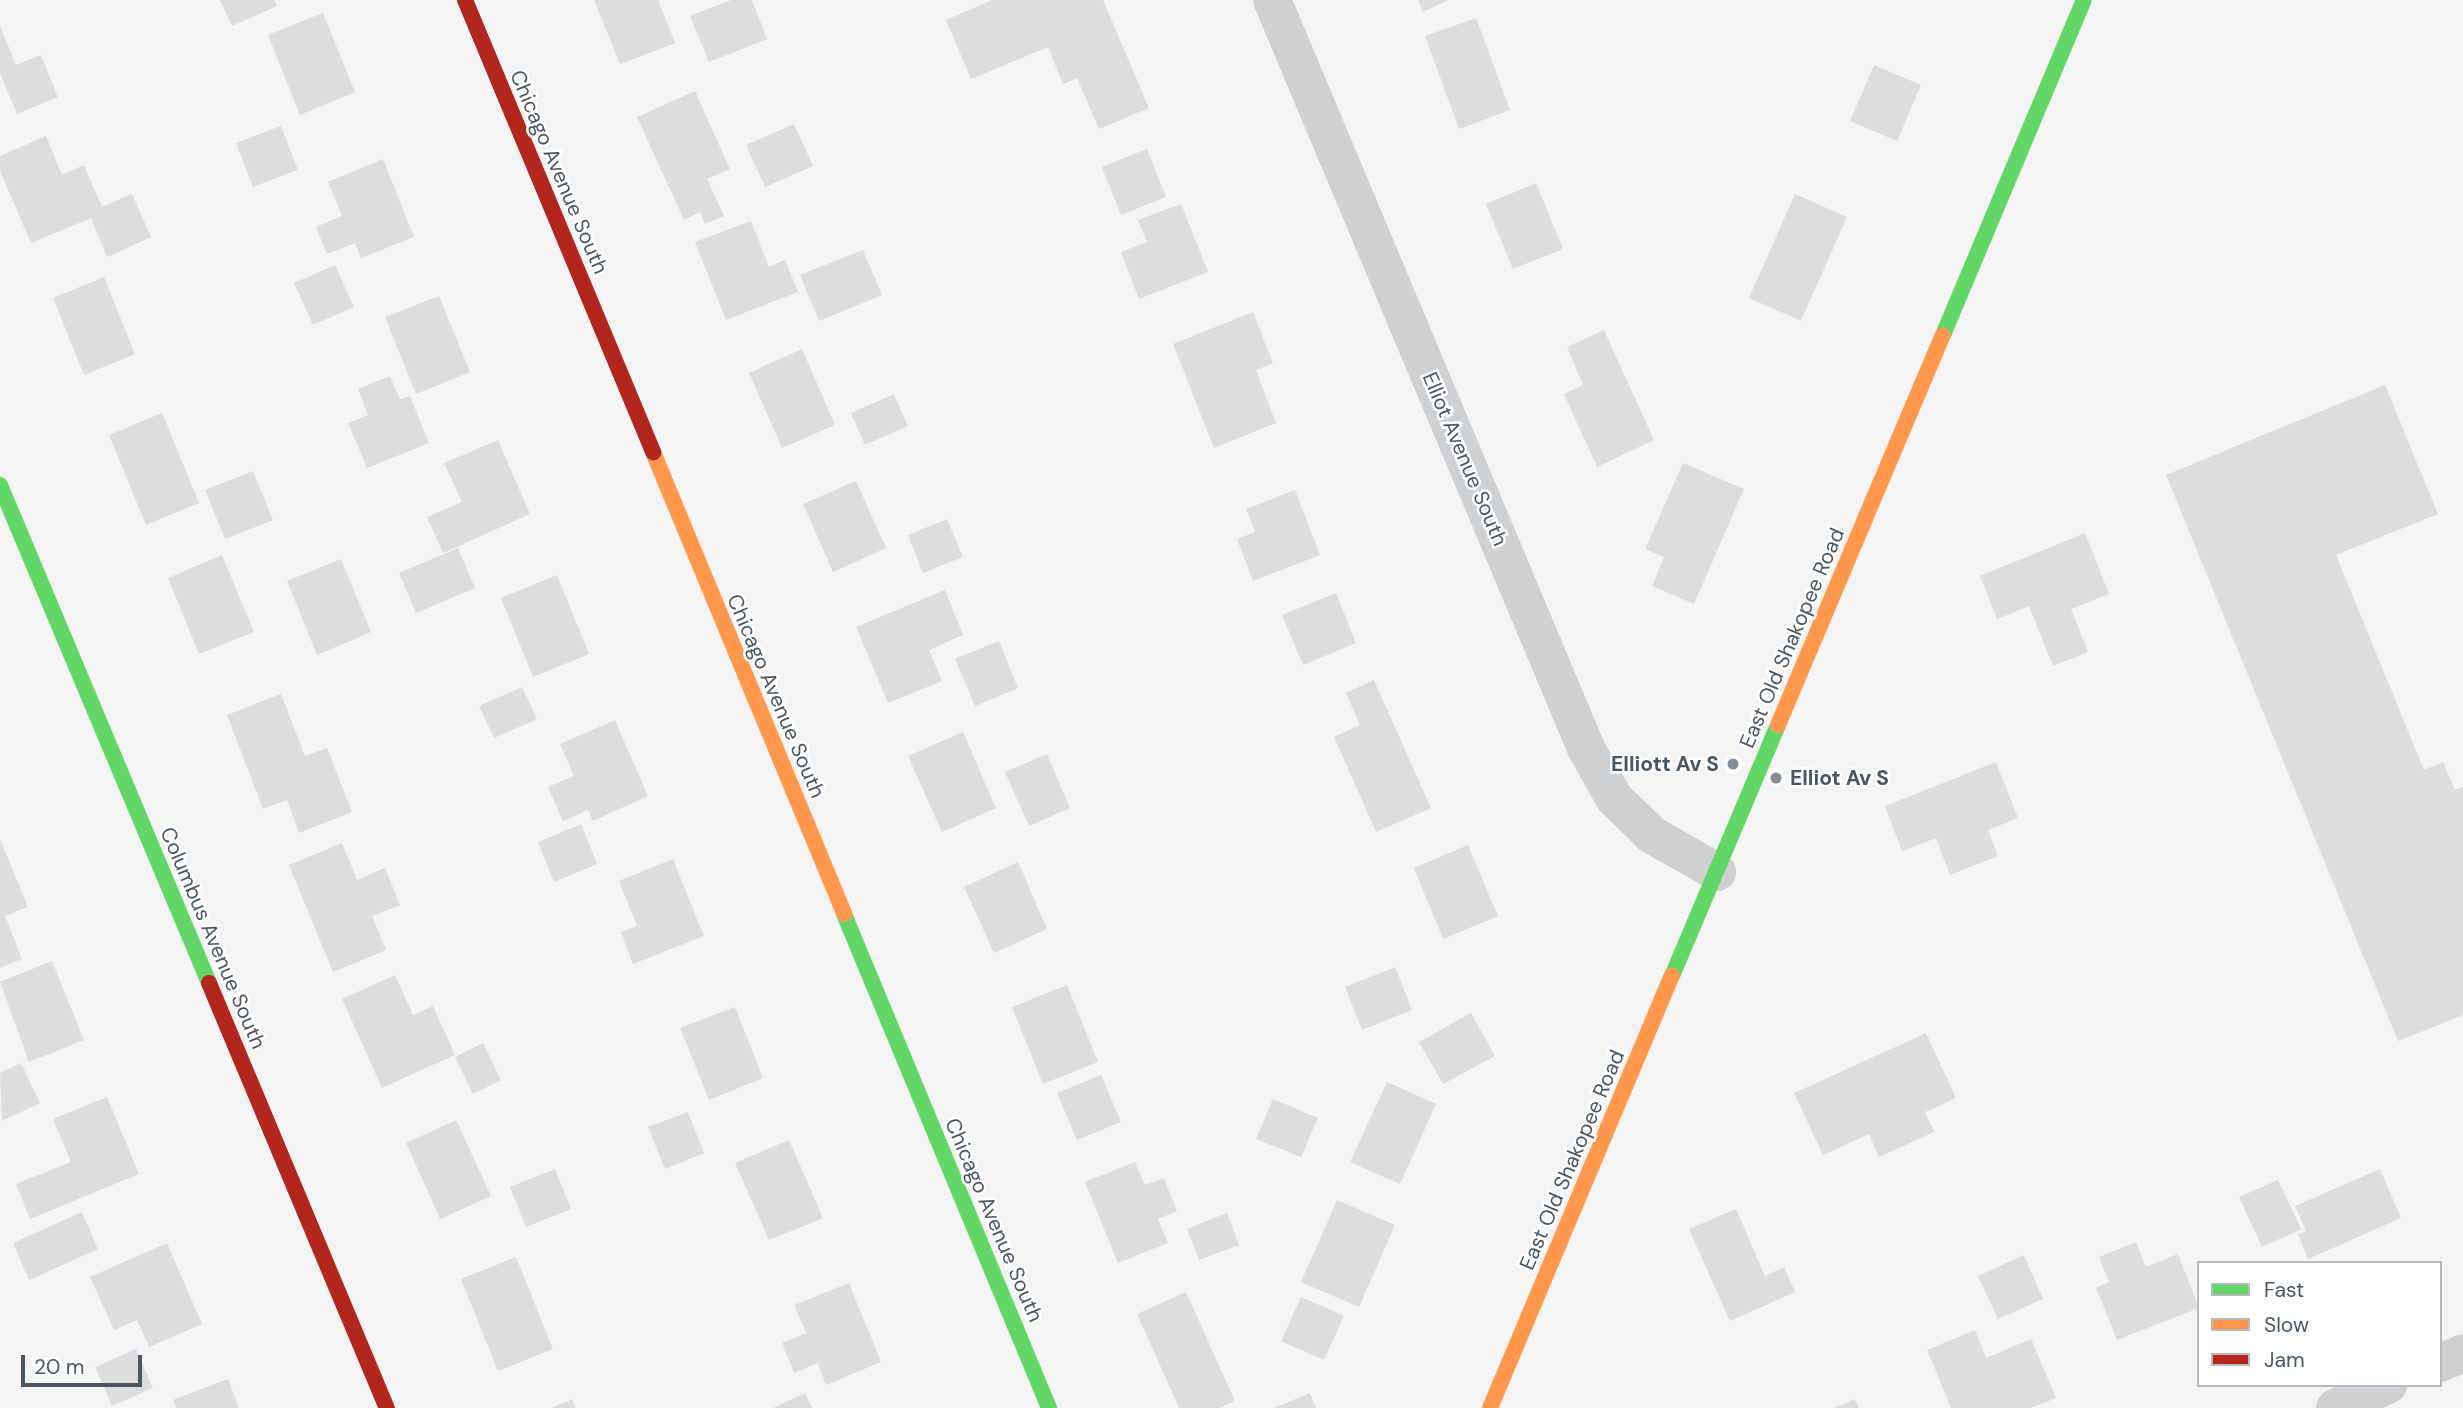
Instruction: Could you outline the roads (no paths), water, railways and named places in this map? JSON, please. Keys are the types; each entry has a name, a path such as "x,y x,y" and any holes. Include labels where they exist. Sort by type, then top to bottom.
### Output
{"street":[{"name":"Chicago Avenue South","path":"465,0 1049,1408"},
{"name":"Elliot Avenue South","path":"1272,0 1586,748 1614,798 1652,835 1717,872"},
{"name":"East Old Shakopee Road","path":"1490,1408 2084,0"},
{"name":"Columbus Avenue South","path":"0,485 387,1408"},
{"path":"2442,1362 2463,1353"}],"place":[{"name":"Elliott Av S","path":"1733,764"},
{"name":"Elliot Av S","path":"1776,778"}]}
